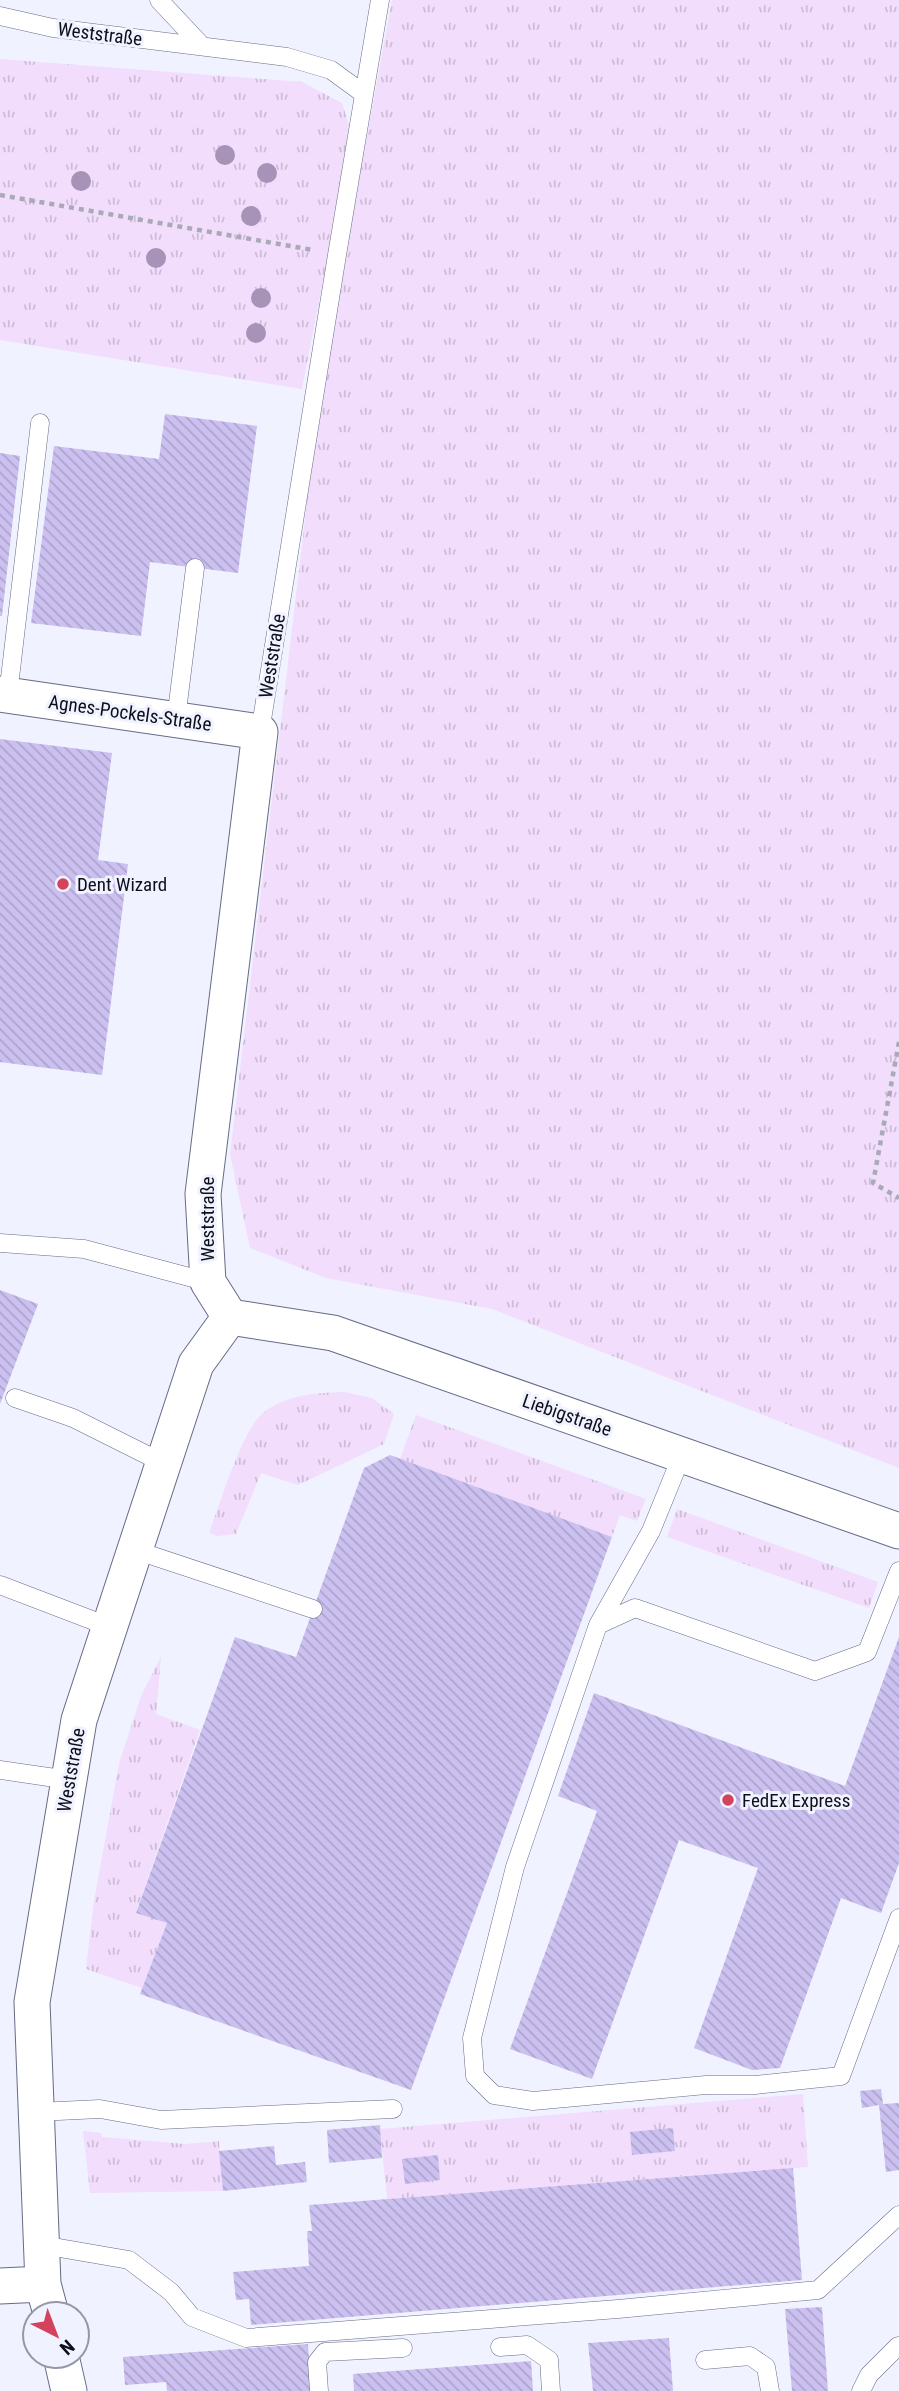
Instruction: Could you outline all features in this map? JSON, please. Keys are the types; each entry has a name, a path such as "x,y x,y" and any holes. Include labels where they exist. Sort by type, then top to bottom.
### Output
{"street":[{"name":"Agnes-Pockels-Straße","path":"4,695 260,732"},
{"name":"Weststraße","path":"47,2299 42,2245 32,2002 79,1720 196,1364 230,1317 208,1282 203,1194 260,732"},
{"name":"Liebigstraße","path":"230,1317 333,1333 899,1531"},
{"path":"0,2286 47,2299"},
{"path":"64,2370 69,2391"}],"lane":[{"path":"159,0 202,46"},
{"name":"Weststraße","path":"260,732 380,0"},
{"name":"Weststraße","path":"0,16 53,28 287,57 331,70 364,94"},
{"path":"4,695 40,423"},
{"path":"176,719 195,568"},
{"path":"0,1243 84,1249 208,1282"},
{"path":"15,1398 73,1418 163,1463"},
{"path":"682,1455 651,1531 598,1625 515,1867 472,2038 475,2076 494,2095 533,2101 841,2076 899,1918"},
{"path":"135,1550 313,1609"},
{"path":"598,1625 635,1608 815,1671 867,1652 899,1571"},
{"path":"0,1586 110,1627"},
{"path":"0,1770 69,1780"},
{"path":"37,2112 100,2109 161,2120 393,2109"},
{"path":"42,2245 129,2260 171,2292 192,2317 246,2338 618,2309 818,2290 899,2215"},
{"path":"500,2347 527,2345 549,2360 551,2391"},
{"path":"861,2391 869,2375 898,2346"},
{"path":"319,2391 317,2362 325,2351 403,2348"},
{"path":"705,2360 750,2356 766,2367 770,2391"}],"path":[{"path":"0,195 337,255"},
{"path":"899,1042 873,1183 899,1198"}],"green space":[{"path":"392,0 899,0 899,1468 492,1309 326,1278 250,1248 230,1154 320,392"},
{"path":"0,59 302,82 342,103 349,125 333,229 302,389 0,340"},
{"path":"344,1392 372,1398 394,1414 384,1444 298,1485 261,1473 236,1534 217,1536 209,1533 237,1456 258,1418 276,1404 287,1400"},
{"path":"416,1415 646,1499 637,1521 620,1515 612,1537 400,1459"},
{"path":"677,1509 878,1582 869,1608 667,1537"},
{"path":"161,1657 156,1714 200,1730 136,1912 167,1923 142,1988 86,1969 94,1901 119,1764 141,1696"},
{"path":"803,2094 808,2167 387,2199 380,2129"},
{"path":"83,2131 101,2133 102,2137 185,2144 219,2141 223,2191 90,2193"}],"building":[{"path":"165,414 257,426 238,573 150,562 141,636 31,623 54,446 159,459"},
{"path":"0,453 20,456 2,616 0,616"},
{"path":"0,739 112,753 98,860 128,864 102,1075 0,1062"},
{"path":"0,1290 38,1304 0,1404"},
{"path":"390,1455 612,1537 411,2090 140,1994 167,1923 136,1913 235,1637 296,1657 364,1468"},
{"path":"899,1637 899,1863 881,1913 841,1898 780,2068 752,2070 694,2048 758,1868 679,1840 592,2079 510,2049 597,1811 558,1796 594,1693 845,1786"},
{"path":"881,2089 883,2104 899,2103 899,2170 886,2172 879,2105 862,2108 860,2091"},
{"path":"380,2125 382,2158 329,2163 327,2130"},
{"path":"673,2128 675,2151 632,2155 630,2132"},
{"path":"274,2146 276,2165 305,2162 307,2182 223,2191 219,2151"},
{"path":"438,2155 440,2180 405,2184 402,2159"},
{"path":"793,2168 802,2280 251,2325 249,2299 236,2300 233,2272 309,2266 307,2231 312,2231 309,2205"},
{"path":"822,2307 828,2391 792,2391 785,2309"},
{"path":"669,2338 673,2391 593,2391 588,2343"},
{"path":"308,2344 311,2391 167,2391 166,2382 125,2385 123,2357"},
{"path":"531,2361 533,2391 354,2391 353,2374"}],"place":[{"name":"Dent Wizard","path":"63,884"},
{"name":"FedEx Express","path":"728,1800"}]}
